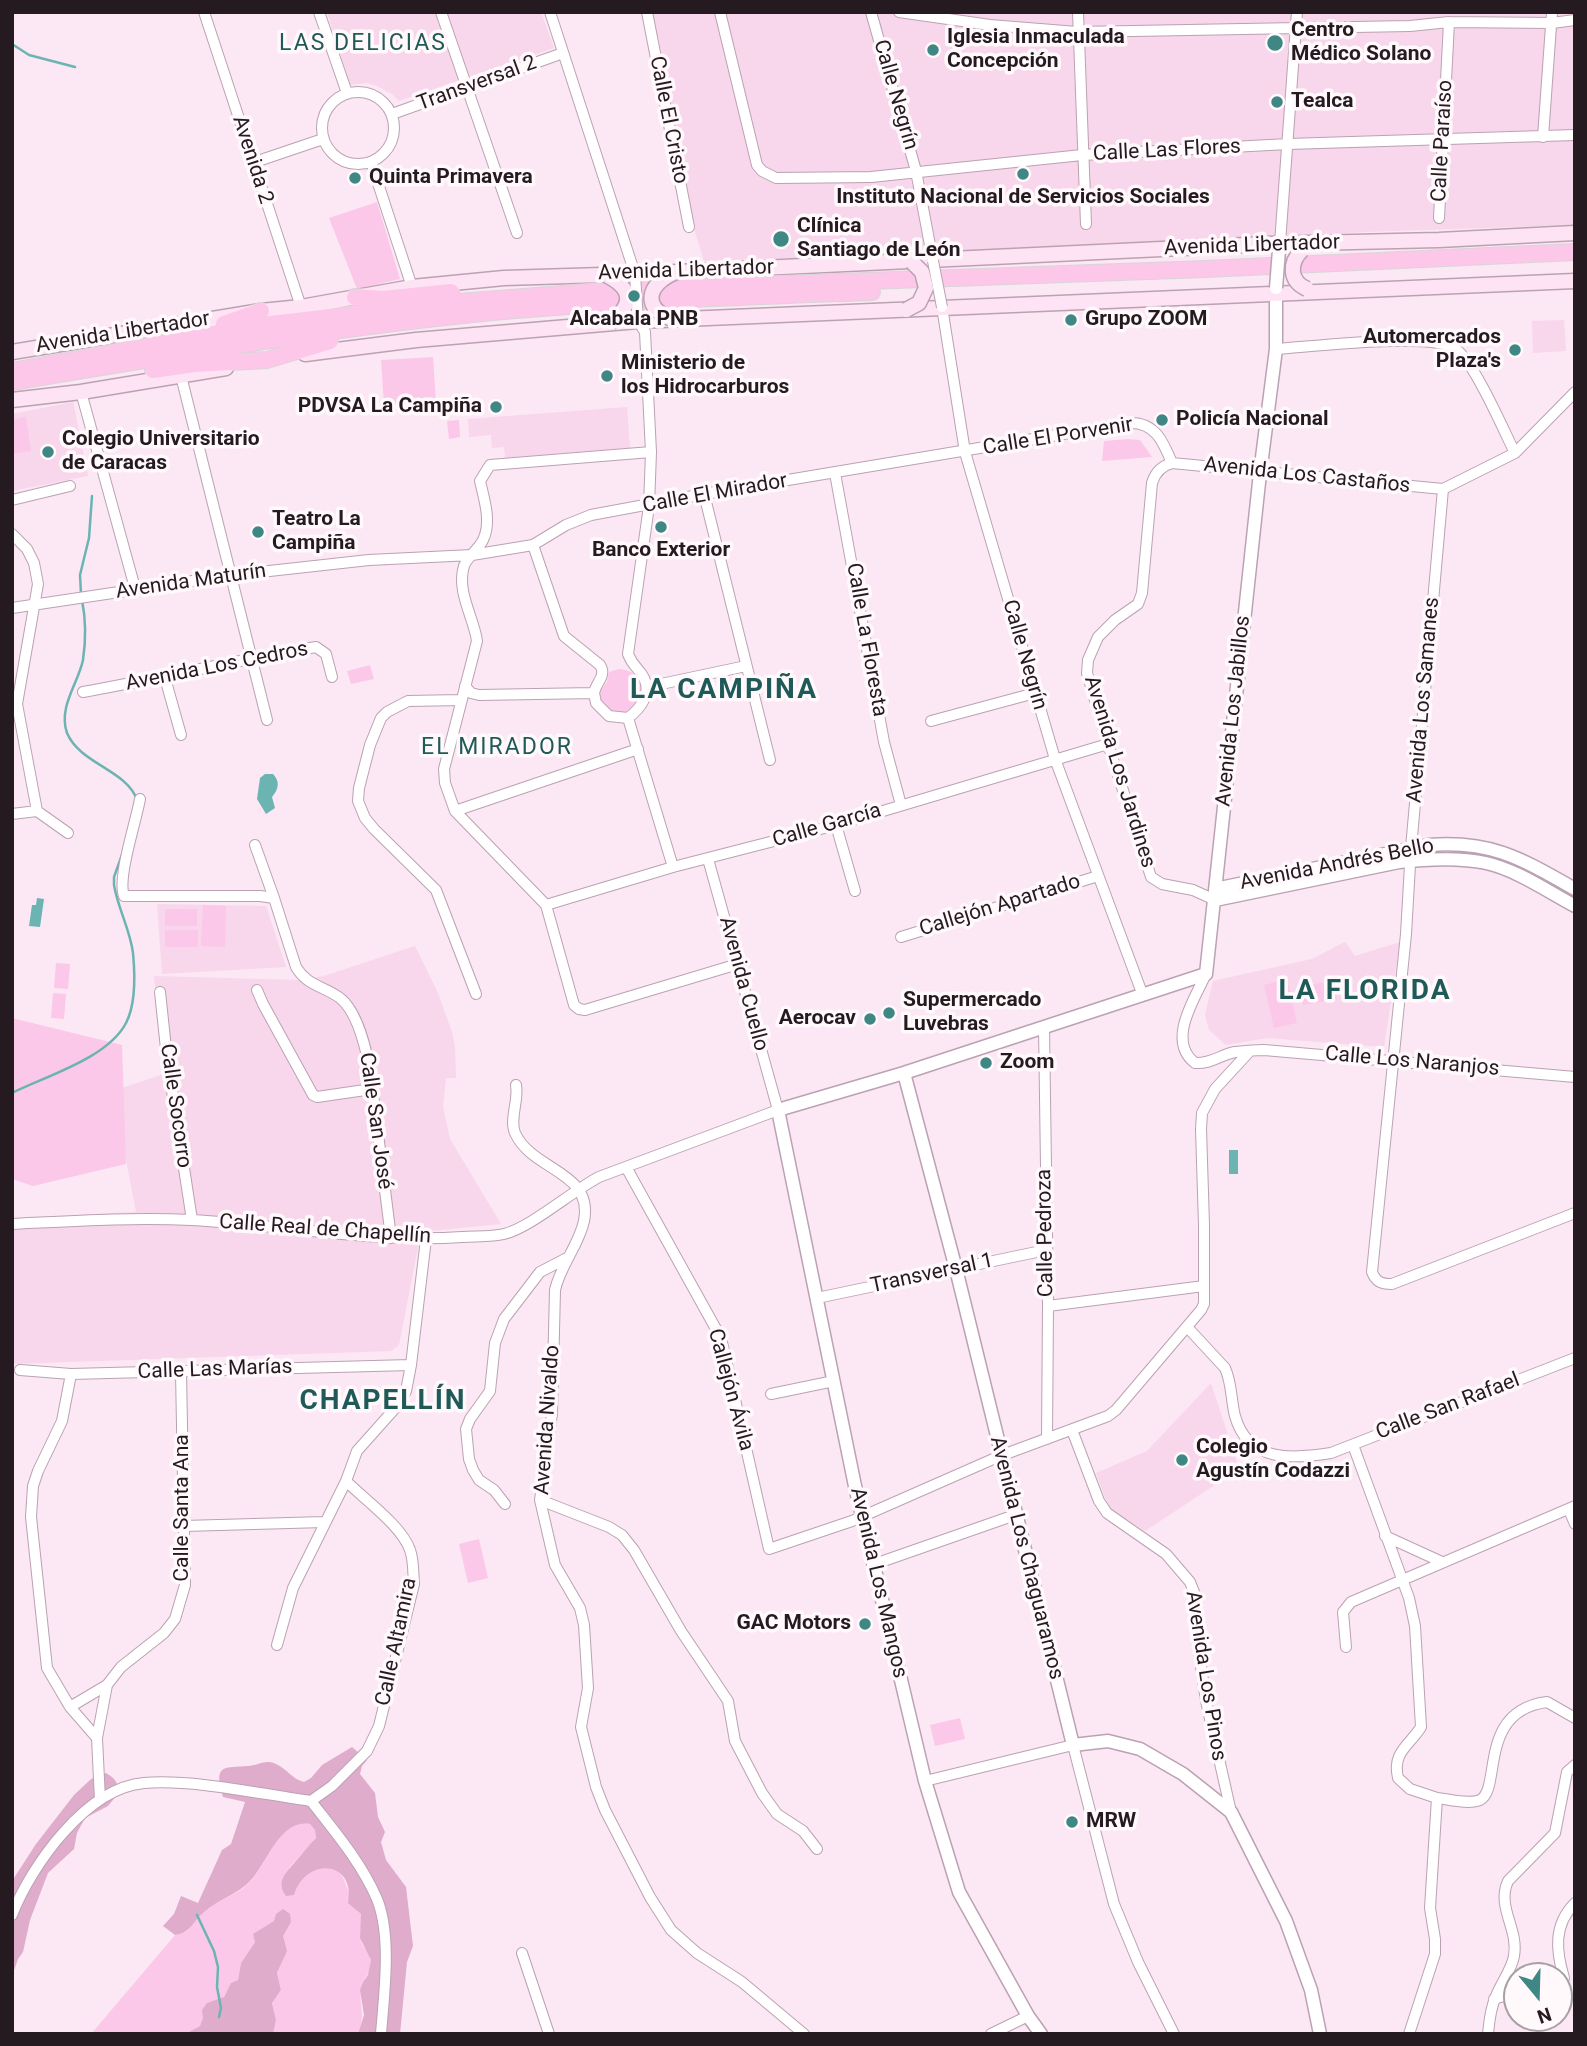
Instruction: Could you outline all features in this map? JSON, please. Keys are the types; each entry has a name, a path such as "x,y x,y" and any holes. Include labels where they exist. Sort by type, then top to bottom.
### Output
{"main road":[{"name":"Avenida Libertador","path":"12,352 412,287 504,278 1308,247 1575,233"},
{"path":"1308,247 1294,260 1293,271 1296,282 1313,290"},
{"name":"Avenida Libertador","path":"12,368 262,325 458,302 614,290 1575,252"},
{"path":"906,310 919,303 926,288 922,272 912,262"},
{"name":"Avenida Libertador","path":"12,382 262,341 462,315 600,303 1575,262"},
{"path":"675,320 654,307 651,296 659,280 676,272"},
{"path":"606,275 620,282 628,299 623,312 610,323"},
{"path":"12,400 81,392 267,360 416,340 610,323 1276,291 1575,281"},
{"path":"355,297 383,299 491,289 583,286 614,290"},
{"path":"12,391 194,364 267,360 324,341 558,315 600,303"},
{"path":"12,368 218,326 261,311"}],"street":[{"name":"Avenida 2","path":"204,12 301,307"},
{"path":"319,12 347,93"},
{"path":"441,12 517,233"},
{"path":"533,545 564,636 603,669 602,678 594,693 596,703 609,716 628,718 642,705 647,687 646,680 633,666 628,654 649,506 651,452 645,332 638,321 635,274 550,12"},
{"name":"Calle El Cristo","path":"647,12 689,228"},
{"name":"Calle Las Flores","path":"720,12 755,159 762,171 776,178 789,180 871,177 1082,155 1288,144 1575,135"},
{"name":"Calle Negrín","path":"871,12 916,171 942,307 965,452 1055,759 1142,993"},
{"path":"900,12 990,25 1077,32 1410,26 1552,18 1575,20"},
{"path":"1078,12 1086,225"},
{"path":"1280,246 1297,12"},
{"path":"1543,137 1552,18"},
{"name":"Calle Paraíso","path":"1439,218 1449,22"},
{"name":"Transversal 2","path":"392,114 563,53"},
{"path":"365,92 373,95 387,106 392,114 393,137 381,156 371,162 351,164 342,161 327,148 323,139 321,130 325,111 347,93 365,92"},
{"path":"252,163 323,139"},
{"path":"371,162 412,287"},
{"name":"Avenida Los Jabillos","path":"1250,1052 1233,1052 1205,1064 1195,1063 1189,1058 1184,1044 1184,1024 1206,974 1260,472 1276,349 1276,291 1280,246"},
{"path":"1276,349 1427,341 1454,348 1470,367 1515,453"},
{"path":"181,376 233,575 267,720"},
{"path":"81,392 135,588"},
{"path":"1443,489 1515,453 1575,392"},
{"name":"Calle El Porvenir","path":"965,452 1137,422 1152,428 1158,435 1172,463"},
{"path":"651,452 490,465 480,481 487,518 484,538 464,565 463,579 464,597 477,641 444,769 445,783 455,811 546,905 574,1005 579,1009 585,1010 738,964"},
{"name":"Calle El Mirador","path":"472,555 533,545 566,525 591,516 704,494 965,452"},
{"name":"Avenida Los Castaños","path":"1172,463 1443,489"},
{"name":"Avenida Los Jardines","path":"1172,463 1161,468 1154,475 1152,483 1142,593 1138,604 1104,629 1092,648 1087,673 1152,877 1162,884 1215,894"},
{"name":"Calle La Floresta","path":"835,473 884,742 901,805"},
{"path":"12,500 70,486"},
{"name":"Avenida Los Samanes","path":"1443,489 1406,934 1373,1259 1375,1279 1382,1284 1392,1284 1575,1213"},
{"path":"704,494 770,760"},
{"path":"12,534 27,549 34,563 38,584 15,705 37,811"},
{"name":"Avenida Maturín","path":"12,608 233,575 369,561 472,555"},
{"name":"Avenida Los Cedros","path":"83,692 165,678 253,657 316,647 326,654 332,677"},
{"path":"647,687 746,666"},
{"path":"165,678 181,735"},
{"path":"465,685 471,694 478,695 594,693"},
{"path":"932,721 1035,693"},
{"path":"461,700 408,701 387,712 375,730 358,801 365,818 374,829 436,890 477,994"},
{"path":"628,718 673,867"},
{"name":"Calle García","path":"546,905 673,867 836,825 1108,744"},
{"path":"455,811 638,749"},
{"path":"140,799 123,876 122,893 126,897 274,898"},
{"path":"12,814 37,811 68,833"},
{"path":"836,825 855,891"},
{"name":"Avenida Andrés Bello","path":"1215,894 1411,855 1437,844 1480,845 1515,856 1575,888"},
{"name":"Calle San José","path":"255,845 296,967 308,982 340,998 350,1009 365,1048 391,1238"},
{"name":"Avenida Andrés Bello","path":"1411,855 1488,864 1575,906"},
{"name":"Avenida Cuello","path":"708,859 778,1110"},
{"name":"Callejón Apartado","path":"901,937 1098,876"},
{"path":"778,1110 904,1073 1206,974"},
{"path":"257,990 313,1095 317,1097 372,1089"},
{"name":"Calle Socorro","path":"160,992 167,1058 192,1220"},
{"name":"Calle Pedroza","path":"1044,1027 1047,1439"},
{"name":"Calle Los Naranjos","path":"1250,1052 1264,1050 1392,1059 1575,1077"},
{"path":"862,1517 1000,1456 1108,1416 1188,1328 1201,1310 1204,1286 1202,1113 1215,1089 1250,1052"},
{"name":"Avenida Los Chaguaramos","path":"904,1073 956,1269 1000,1456 1114,1904 1138,1962 1174,2034"},
{"path":"516,1085 518,1095 513,1124 519,1140 538,1159 579,1188"},
{"name":"Calle Real de Chapellín","path":"12,1224 88,1220 192,1220 391,1238 426,1239 503,1234 579,1188 626,1167 778,1110"},
{"name":"Avenida Los Mangos","path":"778,1110 872,1565 925,1781 959,1892 1028,2016 1041,2034"},
{"name":"Callejón Ávila","path":"626,1167 721,1338 769,1549 862,1517"},
{"name":"Avenida Nivaldo","path":"579,1188 584,1202 584,1222 555,1290 552,1414 540,1500 555,1565 580,1608 584,1625 588,1688 581,1727 596,1787 605,1810 661,1917 671,1930 697,1953 742,1982 804,2034"},
{"path":"277,1645 293,1588 345,1481 356,1451 398,1405 406,1391 426,1239"},
{"name":"Transversal 1","path":"817,1298 1046,1250"},
{"path":"505,1504 494,1490 479,1480 473,1470 466,1429 489,1391 495,1343 505,1319 540,1272 567,1258"},
{"path":"1048,1306 1204,1286"},
{"name":"Calle San Rafael","path":"1188,1328 1226,1368 1236,1419 1242,1433 1263,1452 1290,1458 1331,1453 1575,1358"},
{"name":"Calle Las Marías","path":"20,1370 71,1374 411,1365"},
{"name":"Calle Santa Ana","path":"70,1707 107,1685 121,1667 164,1633 175,1619 185,1585 181,1372"},
{"path":"71,1374 62,1420 38,1471 31,1508 43,1653 52,1679 70,1707 97,1738"},
{"path":"771,1394 834,1381"},
{"name":"Avenida Los Pinos","path":"1072,1430 1099,1501 1107,1513 1166,1553 1190,1582 1196,1597 1197,1637 1206,1701 1231,1812 1286,1921 1311,1990 1321,2034"},
{"path":"1353,1445 1385,1536 1404,1580 1415,1626 1421,1727 1405,1744 1396,1763 1398,1778 1410,1789 1437,1798 1475,1802 1487,1793 1492,1757 1511,1718 1527,1706 1546,1702 1575,1718"},
{"name":"Calle Altamira","path":"311,1801 332,1787 367,1752 379,1726 414,1584 410,1548 402,1536 345,1481"},
{"path":"540,1500 609,1527 622,1535 634,1550 681,1631 728,1701 735,1741 762,1793 777,1814 803,1831 817,1849"},
{"path":"1346,1647 1343,1620 1346,1605 1572,1508 1575,1524"},
{"path":"872,1565 1015,1514"},
{"path":"184,1526 324,1522"},
{"path":"1385,1536 1442,1562"},
{"path":"100,1800 97,1738 107,1685"},
{"path":"925,1781 1073,1745 1108,1741 1140,1749 1184,1774 1231,1812"},
{"path":"1488,2034 1494,1999 1514,1956 1511,1928 1503,1901 1504,1891 1508,1881 1555,1833 1567,1772 1575,1765"},
{"path":"12,1916 20,1897 58,1840 80,1816 100,1800 122,1789 143,1783 212,1787 311,1801 361,1867 378,1902 384,1931 380,2034"},
{"path":"1409,2034 1435,1954 1436,1939 1430,1908 1437,1798"},
{"path":"1561,1962 1556,1944 1558,1928 1575,1903"},
{"path":"522,1953 550,2034"},
{"path":"1494,1999 1503,1996"},
{"path":"991,2034 1028,2016"}],"shaded area":[{"path":"327,12 541,12 554,48 399,101 377,86 367,83 350,85"},
{"path":"649,12 1575,12 1575,225 1365,232 1064,249 704,261 691,219 658,35 653,35"},
{"path":"377,202 400,279 357,289 329,218"},
{"path":"1564,320 1566,351 1533,353 1532,321"},
{"path":"433,357 436,402 384,405 381,360"},
{"name":"Colegio Universitario de Caracas","path":"73,402 88,476 12,491 12,414"},
{"path":"627,407 630,448 505,458 504,447 492,448 491,435 469,437 468,419"},
{"path":"26,417 31,451 12,454 12,420"},
{"path":"459,420 460,437 449,439 447,421"},
{"path":"1140,440 1152,457 1102,461 1104,441"},
{"path":"370,665 374,679 351,684 347,671"},
{"path":"619,669 635,674 642,683 636,704 626,711 616,713 606,708 598,694 607,682 609,672"},
{"path":"265,774 273,774 278,785 272,797 275,808 266,814 257,799 260,778"},
{"path":"37,898 44,899 40,927 29,926 32,905 36,905"},
{"path":"157,904 266,906 286,967 162,974"},
{"path":"203,905 226,906 225,947 201,946"},
{"path":"165,909 197,909 197,926 165,926"},
{"path":"165,930 198,930 198,947 165,947"},
{"path":"1345,942 1355,956 1400,942 1384,1047 1267,1038 1226,1045 1209,1030 1205,1015 1213,981 1312,959"},
{"path":"415,946 437,991 455,1047 456,1078 446,1078 443,1107 450,1139 501,1224 421,1232 399,1345 391,1351 12,1364 12,1218 136,1212 113,1091 164,1074 154,976 296,980 324,976"},
{"path":"56,963 70,964 68,989 54,988"},
{"path":"1287,979 1297,1023 1274,1028 1264,985"},
{"path":"1334,981 1337,999 1303,1005 1300,986"},
{"path":"53,993 66,994 64,1019 51,1018"},
{"path":"12,1018 122,1045 126,1164 33,1186 12,1179"},
{"path":"1229,1150 1238,1150 1238,1174 1229,1174"},
{"name":"Colegio Agustín Codazzi","path":"1211,1383 1239,1469 1145,1531 1109,1508 1096,1473 1147,1451"},
{"path":"479,1539 488,1578 468,1583 459,1544"},
{"path":"960,1718 965,1739 935,1746 930,1725"},
{"path":"352,1747 367,1760 360,1774 375,1793 378,1817 385,1832 381,1842 386,1860 406,1887 413,1946 407,1962 400,2034 358,2034 364,2015 360,1990 368,1975 371,1960 360,1938 361,1914 348,1903 348,1888 344,1878 337,1871 318,1869 308,1874 294,1895 286,1896 283,1891 282,1881 286,1873 316,1838 315,1830 310,1824 299,1824 289,1829 246,1885 209,1908 185,1932 175,1935 163,1926 174,1914 181,1896 198,1903 222,1850 231,1844 245,1802 223,1797 219,1778 223,1770 269,1762 304,1782 322,1765"},
{"path":"106,1773 116,1782 117,1795 108,1806 85,1818 77,1833 74,1849 48,1873 30,1920 23,1952 12,1976 12,1881 36,1844 74,1795 91,1779"},
{"path":"301,1822 310,1824 315,1830 316,1838 289,1868 293,1895 298,1883 307,1875 327,1867 335,1868 345,1882 355,1908 361,1914 361,1941 371,1964 362,1985 362,2020 358,2034 273,2034 276,2020 272,2003 281,1990 277,1973 284,1953 281,1935 274,1921 241,1963 238,1980 200,2026 185,2034 91,2034 175,1935 185,1932 203,1912 249,1883 278,1840 292,1826"},
{"path":"283,1909 290,1914 291,1922 283,1936 287,1951 277,1973 281,1990 272,2003 276,2020 273,2034 185,2034 200,2026 202,2010 207,2003 224,1997 231,1983 238,1980 241,1963 255,1942 253,1934 274,1921 276,1914"}],"waterway":[{"path":"12,44 29,55 75,67"},
{"path":"81,594 80,575 89,538 92,496"},
{"path":"82,600 85,622 84,652 81,669 65,714 67,733 73,744 82,752 124,781 137,800"},
{"path":"12,1093 91,1056 117,1035 126,1023 133,998 133,953 114,885 114,877 123,852"},
{"path":"197,1915 214,1951 218,1967 217,1987 221,2008 219,2017"}],"place":[{"name":"Centro Médico Solano","path":"1275,43"},
{"name":"Iglesia Inmaculada Concepción","path":"933,50"},
{"name":"Tealca","path":"1277,102"},
{"name":"Instituto Nacional de Servicios Sociales","path":"1023,174"},
{"name":"Quinta Primavera","path":"355,178"},
{"name":"Clínica Santiago de León","path":"781,239"},
{"name":"Alcabala PNB","path":"634,296"},
{"name":"Grupo ZOOM","path":"1071,320"},
{"name":"Automercados Plaza's","path":"1515,350"},
{"name":"Ministerio de los Hidrocarburos","path":"607,376"},
{"name":"PDVSA La Campiña","path":"496,407"},
{"name":"Policía Nacional","path":"1162,420"},
{"name":"Colegio Universitario de Caracas","path":"48,452"},
{"name":"Banco Exterior","path":"661,527"},
{"name":"Teatro La Campiña","path":"258,532"},
{"name":"Supermercado Luvebras","path":"889,1013"},
{"name":"Aerocav","path":"870,1019"},
{"name":"Zoom","path":"986,1063"},
{"name":"Colegio Agustín Codazzi","path":"1182,1460"},
{"name":"GAC Motors","path":"865,1624"},
{"name":"MRW","path":"1072,1822"}],"district":[{"name":"LAS DELICIAS","path":"363,44"},
{"name":"LA CAMPIÑA","path":"724,691"},
{"name":"EL MIRADOR","path":"497,748"},
{"name":"LA FLORIDA","path":"1365,992"},
{"name":"CHAPELLÍN","path":"383,1402"}]}
